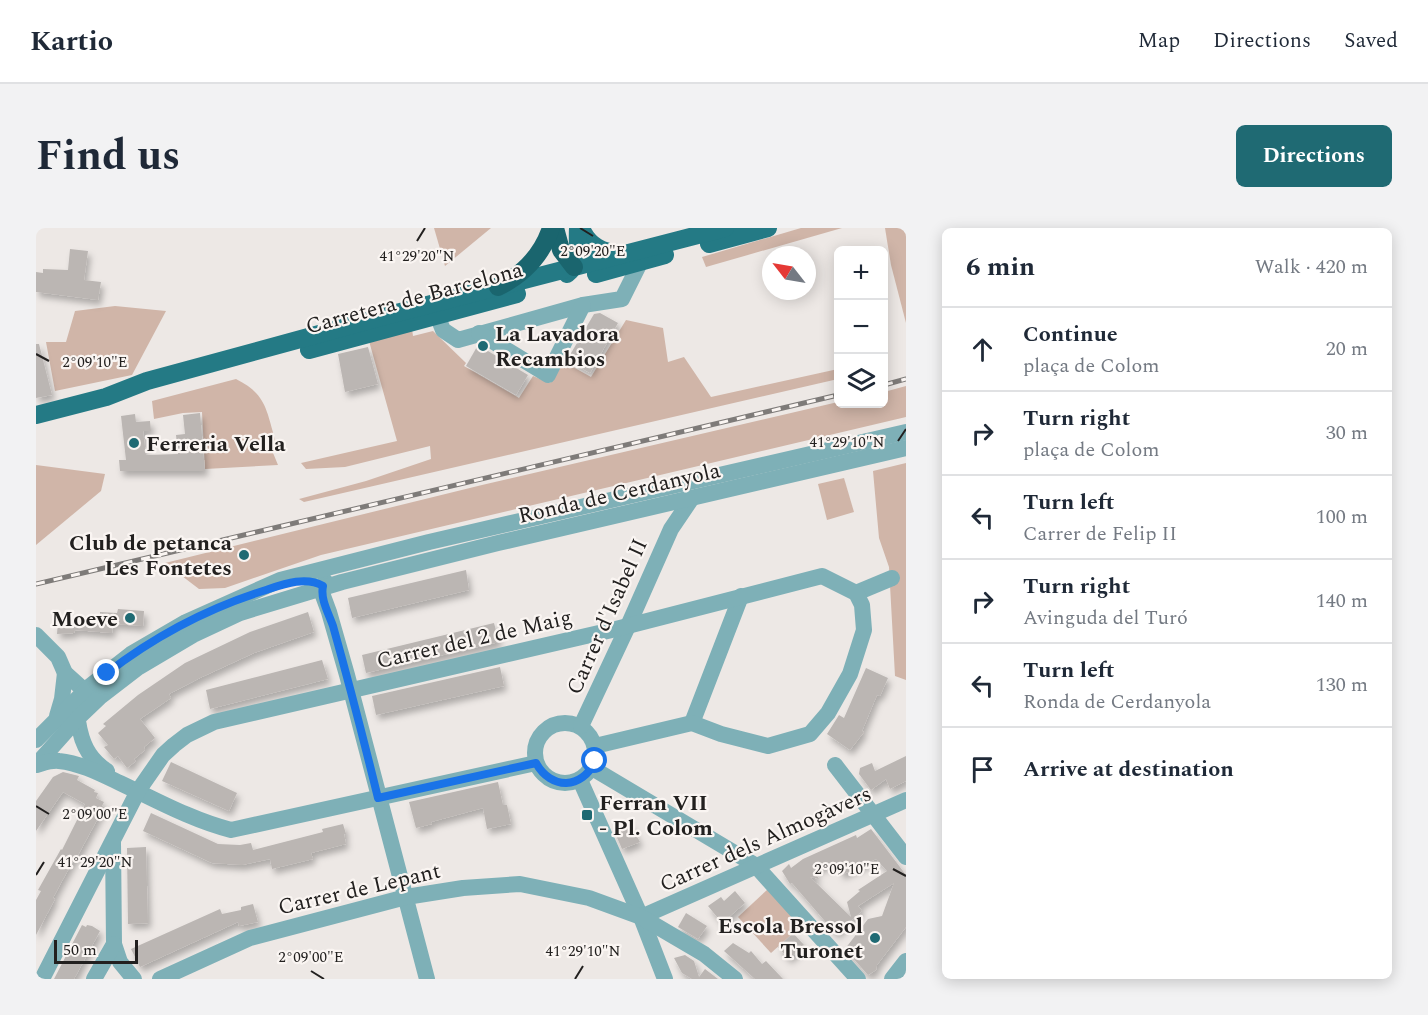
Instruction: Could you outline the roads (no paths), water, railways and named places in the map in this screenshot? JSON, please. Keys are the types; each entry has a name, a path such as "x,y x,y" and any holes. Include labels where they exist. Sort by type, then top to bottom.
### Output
{"highway":[{"path":"553,228 561,250 574,267"},
{"path":"498,287 519,275 533,262 553,228"}],"main road":[{"path":"524,292 567,274 574,267 578,251 579,228"},
{"path":"579,228 589,241 600,249 634,258"},
{"name":"Carretera de Barcelona","path":"106,397 128,396 524,292 725,228"},
{"name":"Carretera de Barcelona","path":"36,415 106,397 136,385 297,340 574,267 662,256 768,228"},
{"path":"574,267 588,270 625,258 662,256"},
{"path":"204,366 215,367 252,360 259,363 268,354 284,349 297,340"}],"street":[{"path":"437,315 443,330 458,340 583,305 622,299 634,258"},
{"path":"479,333 548,375 583,305"},
{"name":"Ronda de Cerdanyola","path":"812,453 831,443 906,425"},
{"name":"Ronda de Cerdanyola","path":"234,608 280,580 429,542 906,432"},
{"name":"Ronda de Cerdanyola","path":"325,597 342,582 906,448"},
{"path":"670,529 692,498"},
{"name":"Carrer d'Isabel II","path":"581,726 670,529 666,521 656,513 638,511"},
{"name":"Ronda de Cerdanyola","path":"325,597 324,582 332,573 411,554 429,542"},
{"path":"595,746 692,723 721,734 768,746 810,734 828,712 850,674 864,630 862,605 855,593 822,576 741,596 692,723"},
{"path":"855,593 892,578"},
{"name":"Ronda de Cerdanyola","path":"36,740 59,716 92,694 131,654 186,622 234,608 274,587 309,580 325,597"},
{"name":"Carrer del 2 de Maig","path":"42,979 138,791 163,755 187,735 201,727 214,722 628,626 741,596"},
{"path":"325,597 427,979"},
{"path":"36,635 58,657 65,673 92,694"},
{"path":"65,673 59,716 74,713 78,718 87,752 93,760 138,791"},
{"name":"Ronda de Cerdanyola","path":"36,765 78,718 92,694"},
{"path":"560,722 571,722 581,726 587,731 595,746 595,761 586,774 563,783 546,777 536,763 537,742 542,733 550,726 560,722"},
{"path":"36,765 52,761 90,769 205,822 231,830 536,763"},
{"path":"835,765 906,857"},
{"path":"586,774 755,865 858,979"},
{"path":"586,774 664,979"},
{"name":"Carrer dels Almogàvers","path":"641,917 906,800"},
{"path":"113,839 114,944 120,962 134,979"},
{"name":"Carrer de Lepant","path":"160,979 250,938 406,897 463,888 520,884 589,898 641,917 704,954 735,979"},
{"path":"94,979 114,944"},
{"path":"892,979 906,961"}],"railway":[{"path":"888,384 906,379"},
{"path":"36,584 834,396"}],"place":[{"name":"La Lavadora Recambios","path":"483,346"},
{"name":"Ferreria Vella","path":"134,443"},
{"name":"Club de petanca Les Fontetes","path":"244,555"},
{"name":"Moeve","path":"130,618"},
{"name":"Ferran VII - Pl. Colom","path":"587,815"},
{"name":"Escola Bressol Turonet","path":"875,938"}]}
